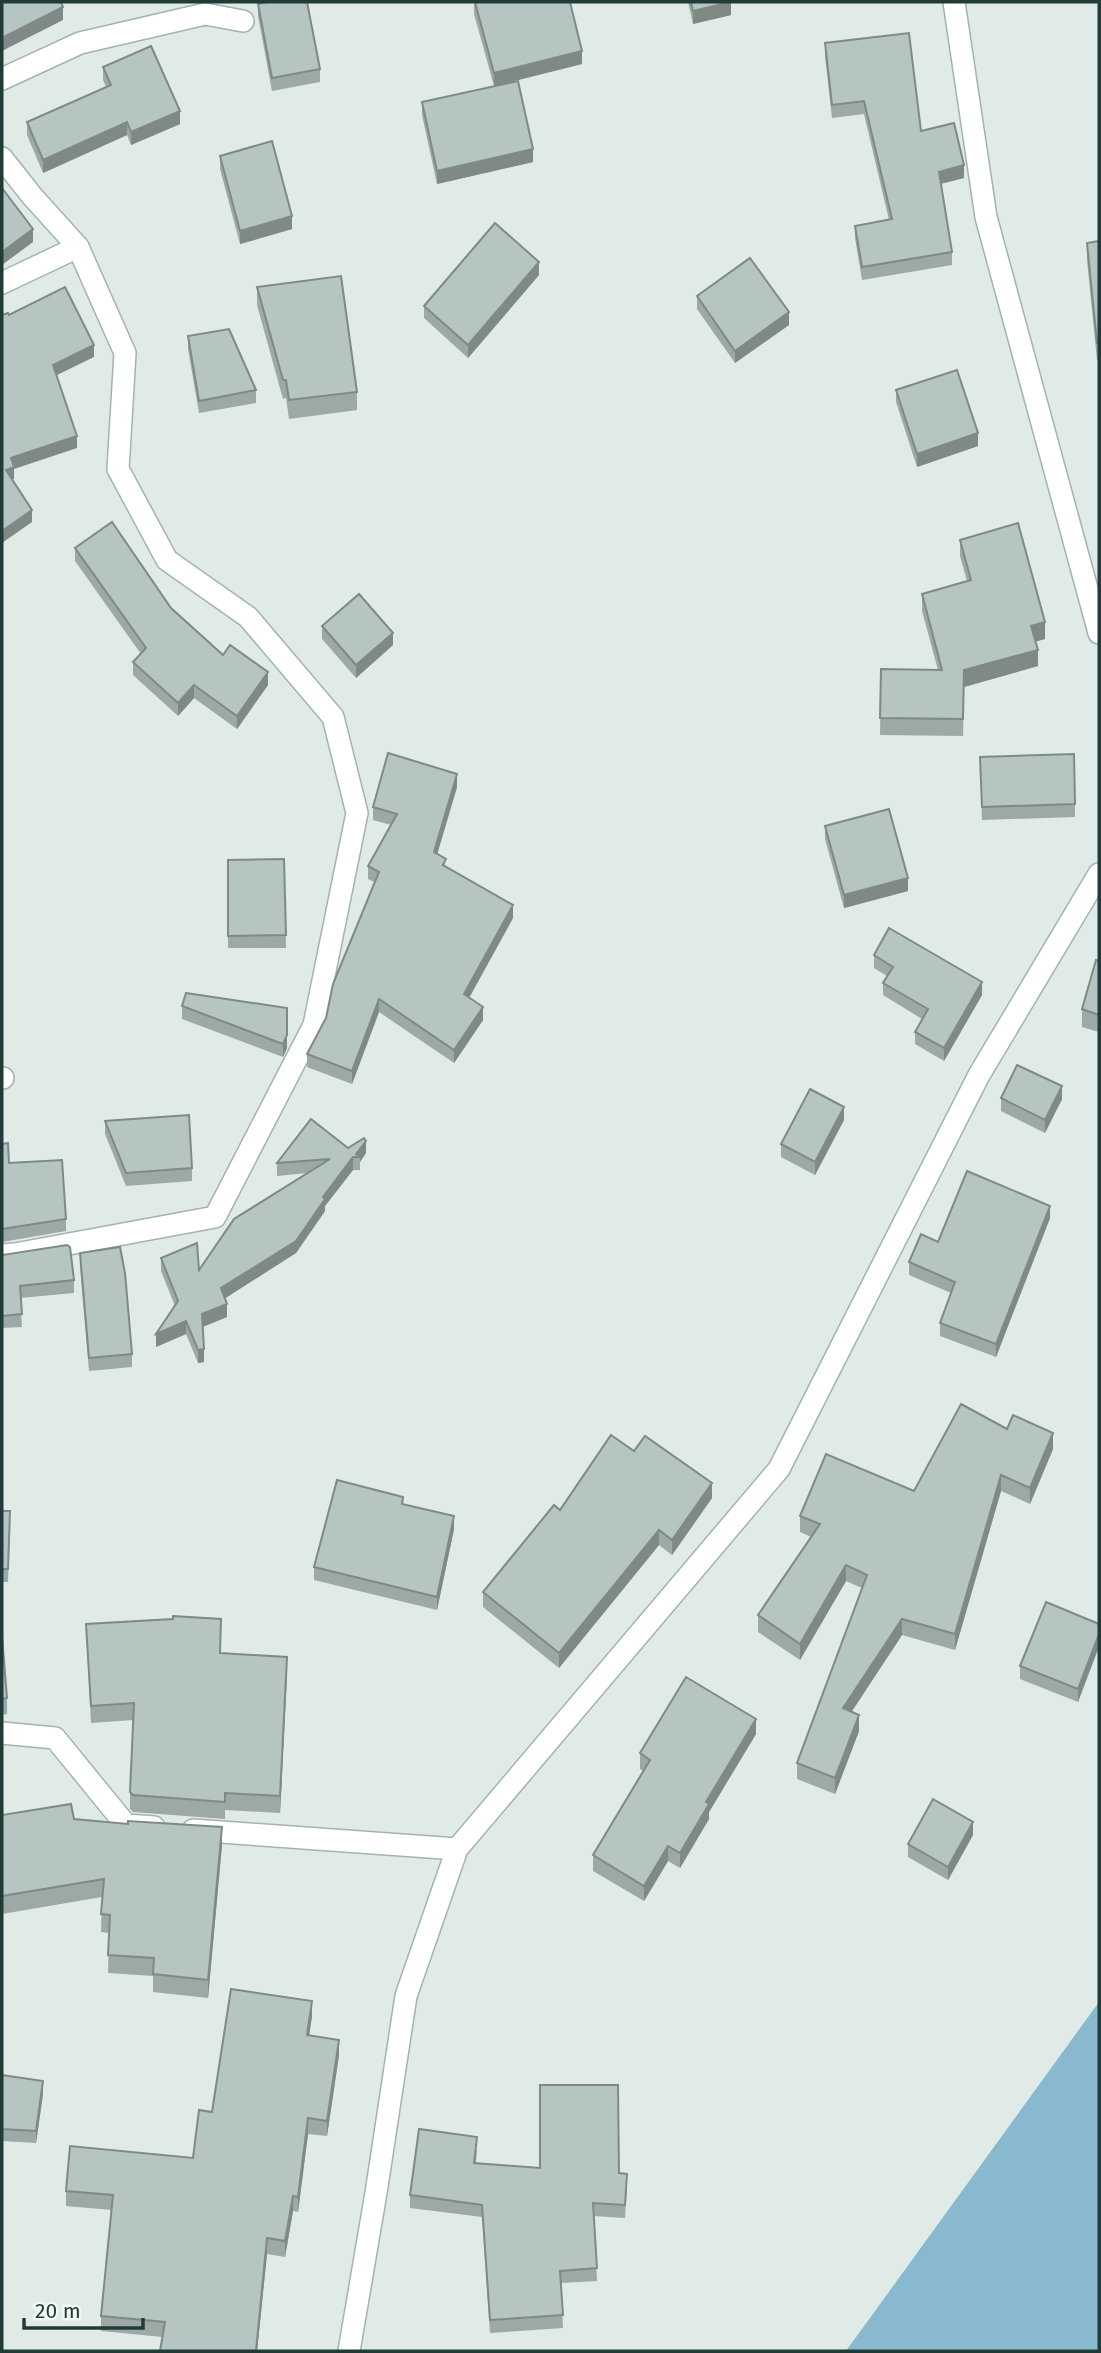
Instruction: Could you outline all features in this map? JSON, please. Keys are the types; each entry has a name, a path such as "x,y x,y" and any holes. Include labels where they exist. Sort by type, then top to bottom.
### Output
{"street":[{"path":"954,2 986,217 1099,633"},
{"path":"2,79 80,43 205,14 243,21"},
{"path":"2,158 78,247 125,353 118,469 167,560 248,617 333,717 357,813 314,1025 215,1217 2,1255"},
{"path":"2,283 78,247"},
{"path":"349,2351 406,1996 457,1849 779,1469 979,1075 1099,874"},
{"path":"2,1733 55,1738 126,1825 457,1849"}],"water":[{"path":"1099,2002 1099,2351 846,2351"}],"building":[{"path":"2,2 61,2 63,7 2,38"},
{"path":"307,2 320,69 272,78 258,4"},
{"path":"475,2 570,2 582,51 494,73"},
{"path":"691,2 731,2 693,11"},
{"path":"909,33 921,131 954,123 964,165 939,172 952,252 862,267 855,226 892,219 864,101 832,105 825,43"},
{"path":"151,46 180,111 131,132 127,122 43,160 27,122 111,85 103,67"},
{"path":"518,81 533,149 437,171 422,102"},
{"path":"272,141 292,216 240,231 220,156"},
{"path":"2,188 33,229 2,252"},
{"path":"495,223 539,262 468,345 424,306"},
{"path":"1099,241 1099,343 1097,343 1087,243"},
{"path":"750,258 789,312 735,351 697,296"},
{"path":"341,276 357,392 289,400 286,380 283,380 257,287"},
{"path":"65,287 94,345 53,365 77,436 11,458 14,467 6,470 32,510 2,531 2,315 9,315"},
{"path":"229,329 256,390 199,401 188,336"},
{"path":"957,370 978,433 917,454 896,390"},
{"path":"112,522 171,608 223,655 230,645 268,672 237,716 194,685 178,703 133,662 146,648 75,548"},
{"path":"1018,523 1045,622 1031,626 1038,650 964,670 963,719 880,718 881,669 942,670 922,594 971,580 960,540"},
{"path":"359,594 393,633 356,665 322,626"},
{"path":"388,753 457,774 434,852 446,859 443,865 513,905 464,994 483,1007 454,1050 379,999 352,1071 307,1054 326,1018 333,984 379,872 368,866 397,814 373,807"},
{"path":"1074,754 1075,804 982,807 980,757"},
{"path":"889,809 908,878 844,895 825,826"},
{"path":"284,859 286,935 228,936 228,860"},
{"path":"889,928 982,982 944,1048 915,1032 928,1009 883,983 893,967 874,955"},
{"path":"1096,960 1099,961 1099,1015 1082,1009"},
{"path":"186,993 287,1008 287,1035 283,1044 182,1006"},
{"path":"1017,1065 1062,1086 1045,1120 1001,1098"},
{"path":"810,1089 844,1107 815,1162 781,1144"},
{"path":"189,1115 192,1168 126,1173 105,1121"},
{"path":"311,1119 348,1148 364,1138 366,1141 356,1154 360,1157 353,1157 323,1197 325,1199 296,1241 221,1288 227,1304 202,1314 204,1349 198,1350 186,1321 156,1334 178,1301 161,1258 197,1243 199,1270 234,1219 330,1159 277,1163"},
{"path":"8,1143 9,1163 62,1160 66,1219 2,1229 2,1144"},
{"path":"967,1171 1050,1206 996,1344 940,1323 955,1282 909,1262 921,1234 938,1242"},
{"path":"67,1245 70,1247 74,1280 20,1286 22,1314 2,1316 2,1255"},
{"path":"120,1247 132,1354 89,1358 80,1253"},
{"path":"961,1404 1007,1429 1013,1415 1053,1433 1030,1488 1001,1475 955,1634 902,1619 843,1708 859,1715 835,1778 797,1763 867,1575 846,1565 800,1644 758,1615 820,1524 800,1516 826,1454 914,1491"},
{"path":"611,1435 634,1451 645,1436 712,1483 672,1540 659,1530 559,1653 483,1592 554,1505 560,1510"},
{"path":"337,1480 403,1497 402,1504 454,1516 437,1597 314,1567"},
{"path":"2,1511 10,1511 8,1569 2,1569"},
{"path":"1046,1602 1099,1624 1099,1634 1078,1689 1020,1666"},
{"path":"173,1616 221,1619 220,1653 287,1657 280,1796 225,1793 225,1802 133,1795 130,1792 134,1703 91,1706 86,1624 173,1619"},
{"path":"2,1636 7,1698 2,1699"},
{"path":"686,1677 756,1719 706,1802 709,1804 680,1853 668,1846 644,1886 593,1855 650,1760 640,1753"},
{"path":"933,1799 973,1822 948,1867 908,1844"},
{"path":"71,1804 74,1819 222,1827 208,1980 153,1974 154,1958 108,1955 110,1915 101,1914 104,1879 2,1896 2,1815"},
{"path":"231,1989 312,2001 307,2035 339,2040 327,2121 308,2118 298,2197 293,2196 285,2241 267,2238 256,2351 160,2351 165,2322 101,2316 113,2195 66,2191 70,2146 193,2158 199,2110 212,2112"},
{"path":"2,2075 43,2081 36,2131 2,2129"},
{"path":"540,2085 618,2085 619,2173 627,2174 625,2205 593,2203 597,2268 560,2271 563,2315 490,2320 482,2205 410,2195 419,2129 477,2137 474,2163 540,2168"}]}
